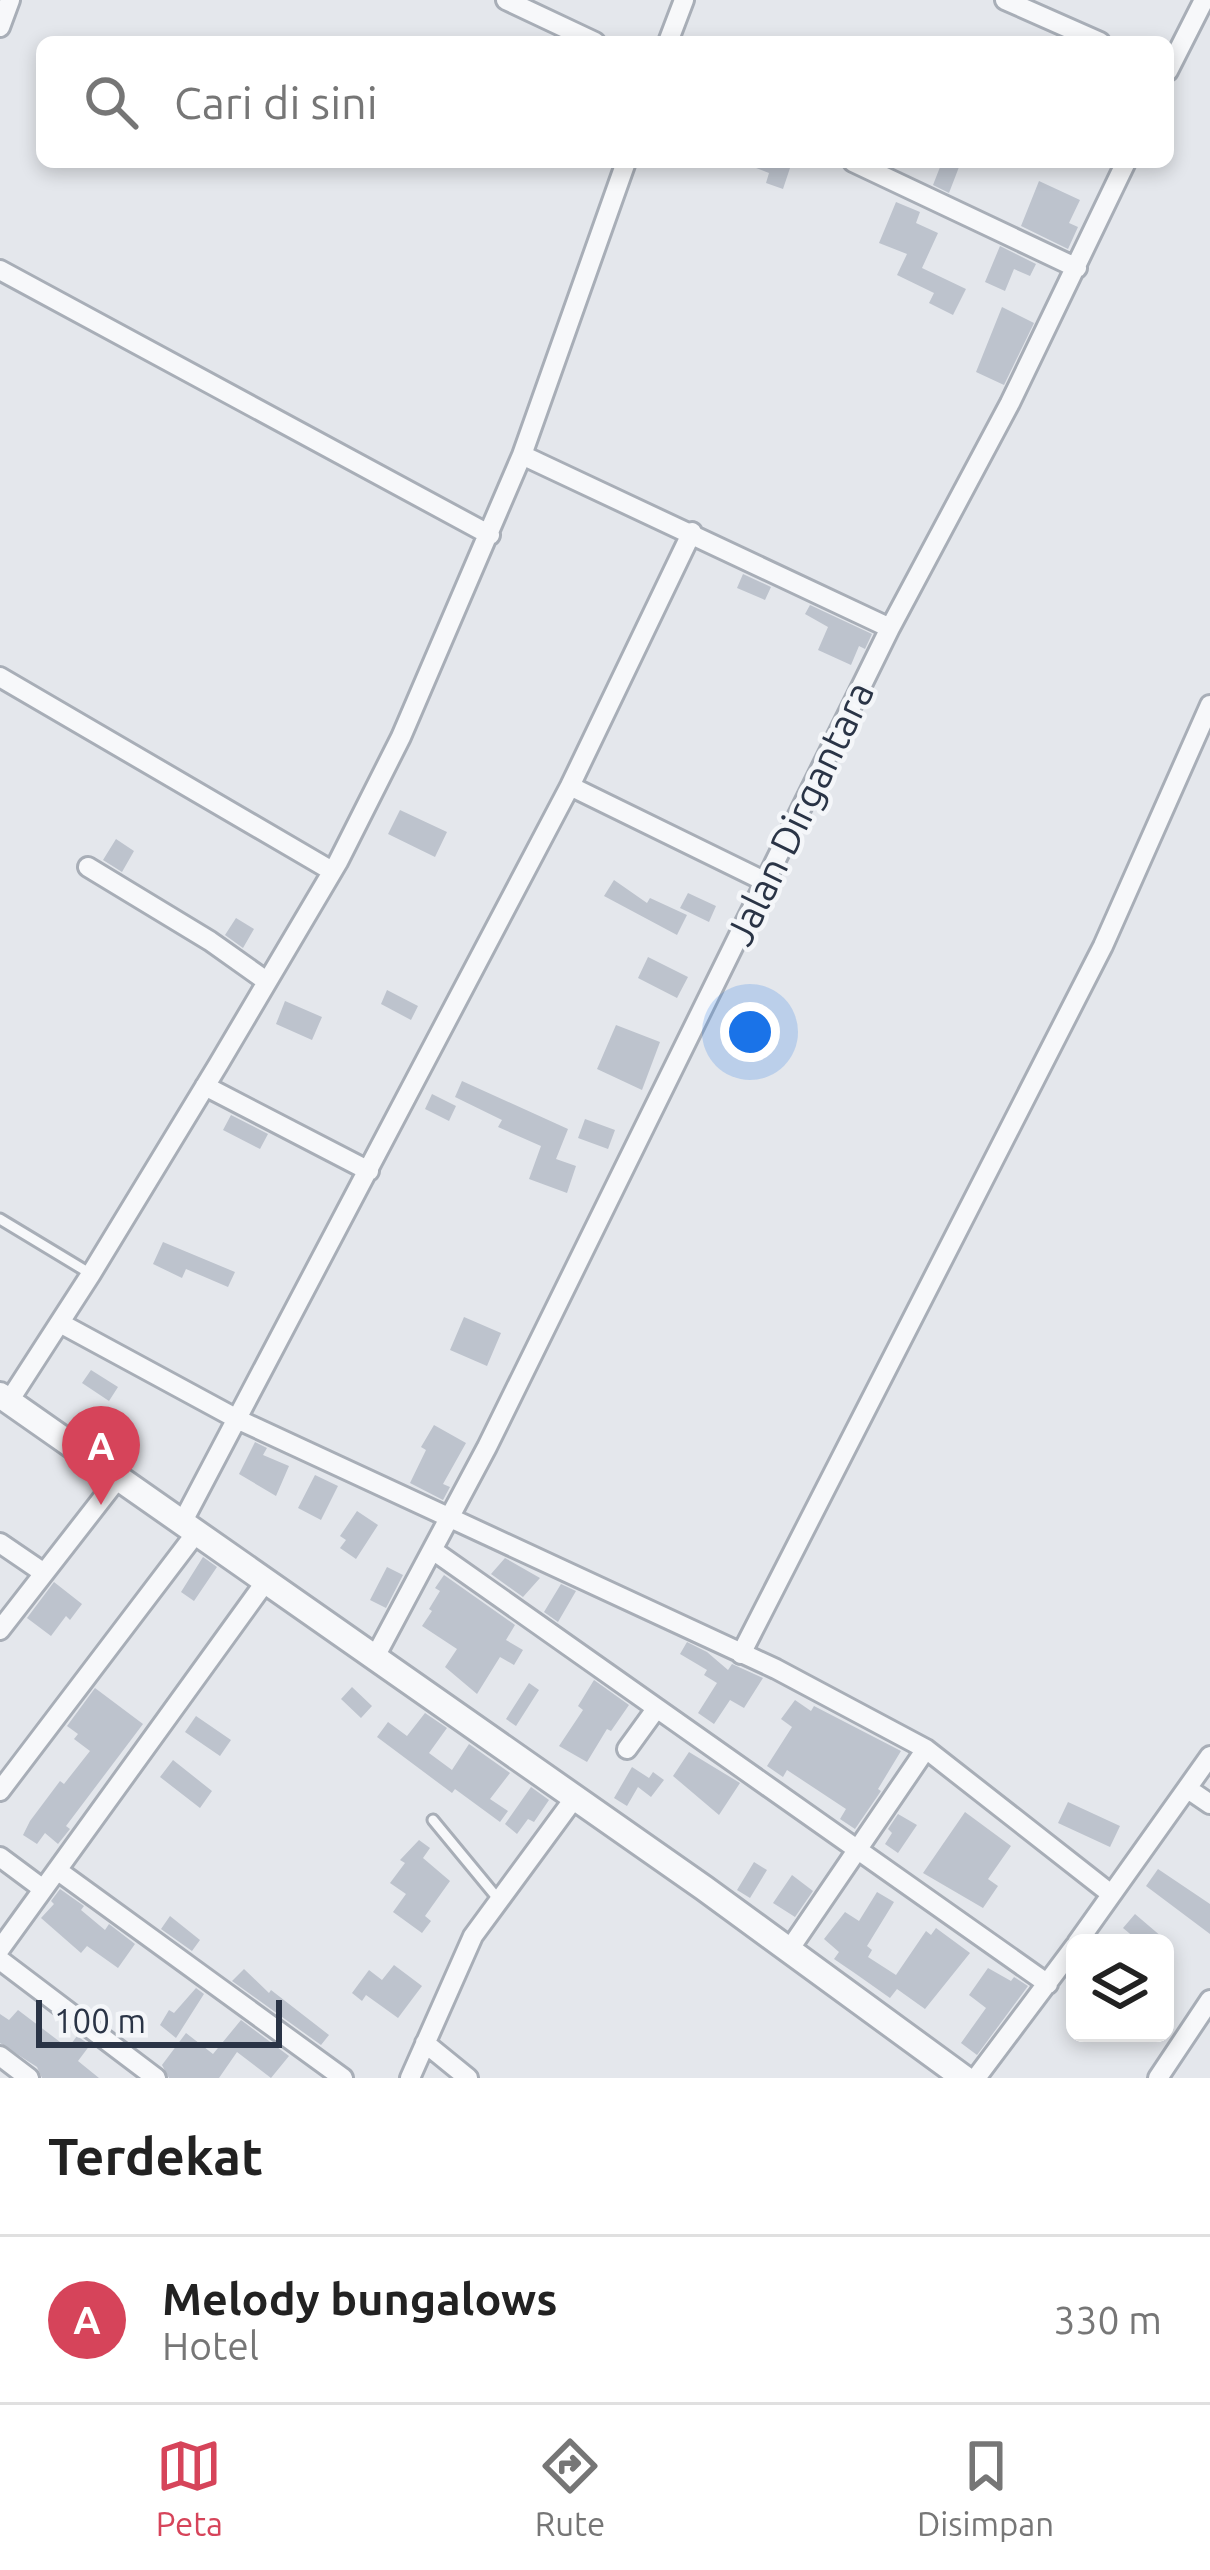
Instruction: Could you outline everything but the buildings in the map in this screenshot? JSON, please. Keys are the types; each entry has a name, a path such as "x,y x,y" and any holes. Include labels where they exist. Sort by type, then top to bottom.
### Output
{"street":[{"path":"0,27 10,0"},
{"path":"506,0 582,36"},
{"path":"670,36 684,0"},
{"path":"1005,0 1086,36"},
{"path":"1174,59 1204,0"},
{"path":"624,168 523,455 400,737 332,871 206,1086 60,1323 4,1398 964,2078"},
{"path":"866,168 1077,268"},
{"name":"Jalan Dirgantara","path":"375,1657 452,1519 890,628 1077,268 1123,168"},
{"path":"0,270 490,535"},
{"path":"523,455 890,628"},
{"path":"0,1791 189,1528 239,1420 570,786 692,532"},
{"path":"0,677 332,871"},
{"path":"741,1654 1103,946 1210,705"},
{"path":"570,786 766,882"},
{"path":"88,867 210,940 265,980"},
{"path":"206,1086 369,1171"},
{"path":"60,1323 239,1420 741,1654 926,1749 1111,1894"},
{"path":"0,1630 118,1477"},
{"path":"0,1543 44,1573"},
{"path":"434,1551 1048,1984"},
{"path":"0,1949 266,1581"},
{"path":"627,1749 656,1709"},
{"path":"789,1950 926,1749"},
{"path":"1083,1934 1210,1756"},
{"path":"1188,1789 1210,1804"},
{"path":"410,2078 473,1936 573,1800"},
{"path":"0,1857 43,1889"},
{"path":"57,1870 343,2078"},
{"path":"976,2078 1066,1958"},
{"path":"0,1960 156,2078"},
{"path":"1158,2078 1210,2000"},
{"path":"425,2043 468,2078"},
{"path":"0,2056 29,2078"}],"lane":[{"path":"0,1219 91,1274"},
{"path":"433,1820 499,1900"}],"place":[{"name":"Melody bungalows","path":"101,1505"}]}
